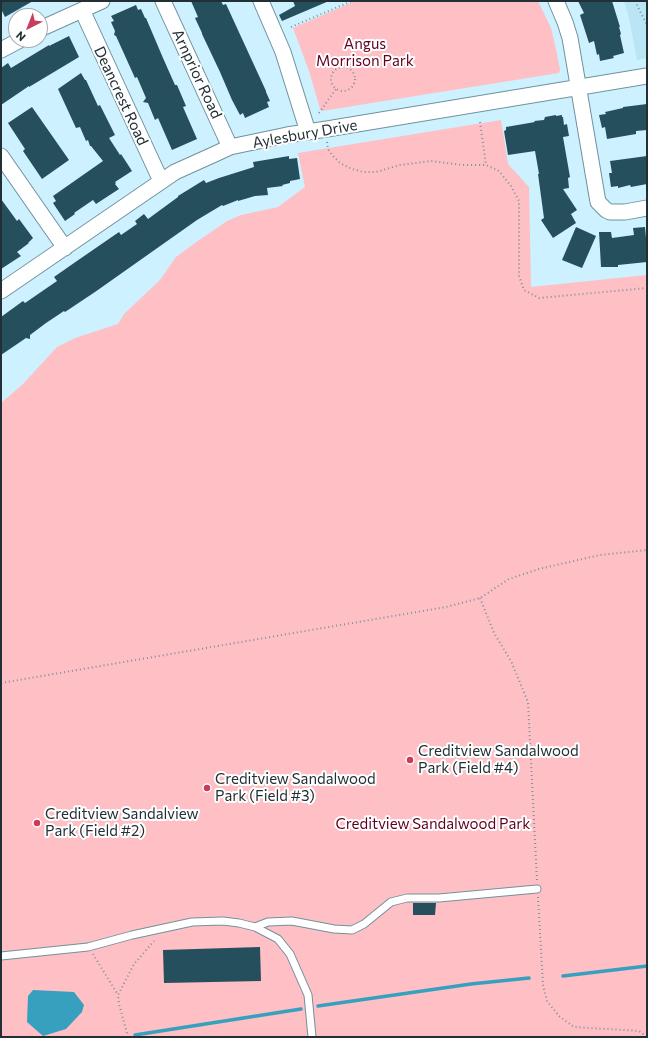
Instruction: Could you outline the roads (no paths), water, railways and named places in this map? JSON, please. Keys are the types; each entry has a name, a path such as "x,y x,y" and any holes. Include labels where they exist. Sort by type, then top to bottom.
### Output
{"street":[{"path":"48,25 102,1"},
{"name":"Arnprior Road","path":"163,1 230,148"},
{"path":"261,1 283,52 308,132"},
{"path":"556,1 570,38 598,202 610,212 625,212 647,208"},
{"name":"Deancrest Road","path":"82,10 160,181"},
{"name":"Aylesbury Drive","path":"1,291 160,181 175,172 230,148 287,135 647,76"},
{"path":"1,156 65,248"}],"lane":[{"path":"254,927 268,922 292,921 334,929 352,930 364,924 391,902 407,898 439,898 537,889"},
{"path":"1,956 88,947 132,935 192,922 223,921 239,923 254,927 272,935 283,944 290,954 308,996 312,1037"}],"water":[{"path":"33,990 74,992 84,1005 82,1012 66,1029 43,1036 27,1022 28,996"}],"waterway":[{"path":"563,976 647,966"},
{"path":"318,1006 471,984 529,978"},
{"path":"135,1035 301,1009"}],"place":[{"name":"Creditview Sandalwood Park (Field #4)","path":"410,760"},
{"name":"Creditview Sandalwood Park (Field #3)","path":"207,788"},
{"name":"Creditview Sandalview Park (Field #2)","path":"37,823"}],"park label":[{"name":"Angus Morrison Park","path":"365,52"},
{"name":"Creditview Sandalwood Park","path":"433,824"}]}
